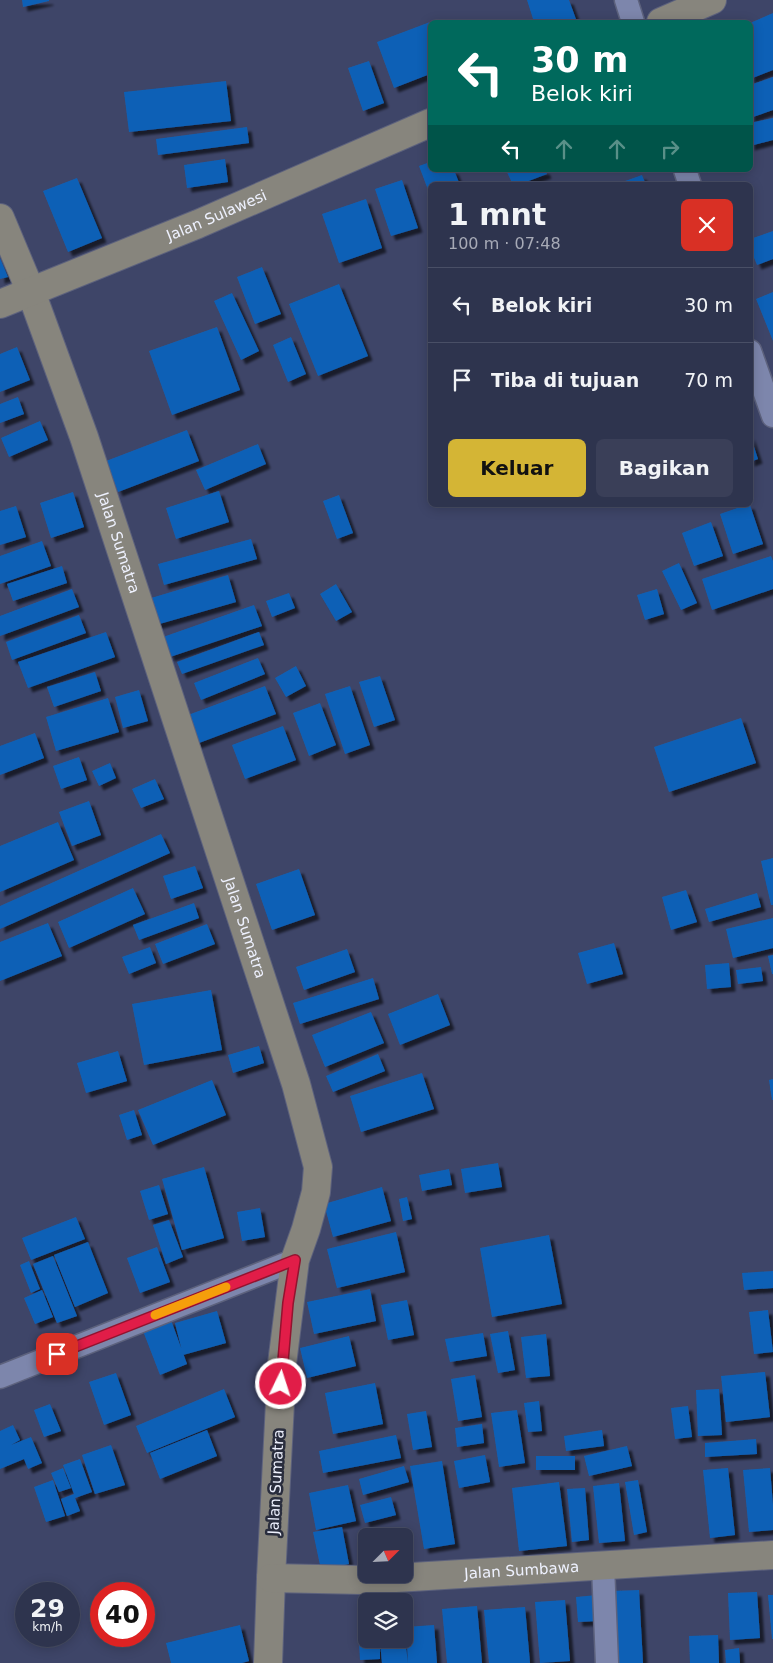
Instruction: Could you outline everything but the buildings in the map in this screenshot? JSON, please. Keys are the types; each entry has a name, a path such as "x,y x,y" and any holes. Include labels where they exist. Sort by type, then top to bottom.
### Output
{"street":[{"path":"626,0 632,20"},
{"path":"666,20 712,0"},
{"name":"Jalan Sulawesi","path":"0,304 198,224 428,124"},
{"name":"Jalan Sumatra","path":"0,218 31,292 84,437 296,1084 318,1167 316,1192 295,1260 282,1364 268,1663"},
{"path":"753,358 771,403"},
{"path":"0,1377 295,1260"},
{"name":"Jalan Sumbawa","path":"271,1578 363,1580 773,1555"},
{"path":"603,1566 607,1663"}],"slow traffic":[{"path":"155,1315 226,1287"}],"route":[{"path":"57,1354 295,1260 288,1303 281,1384"}]}
